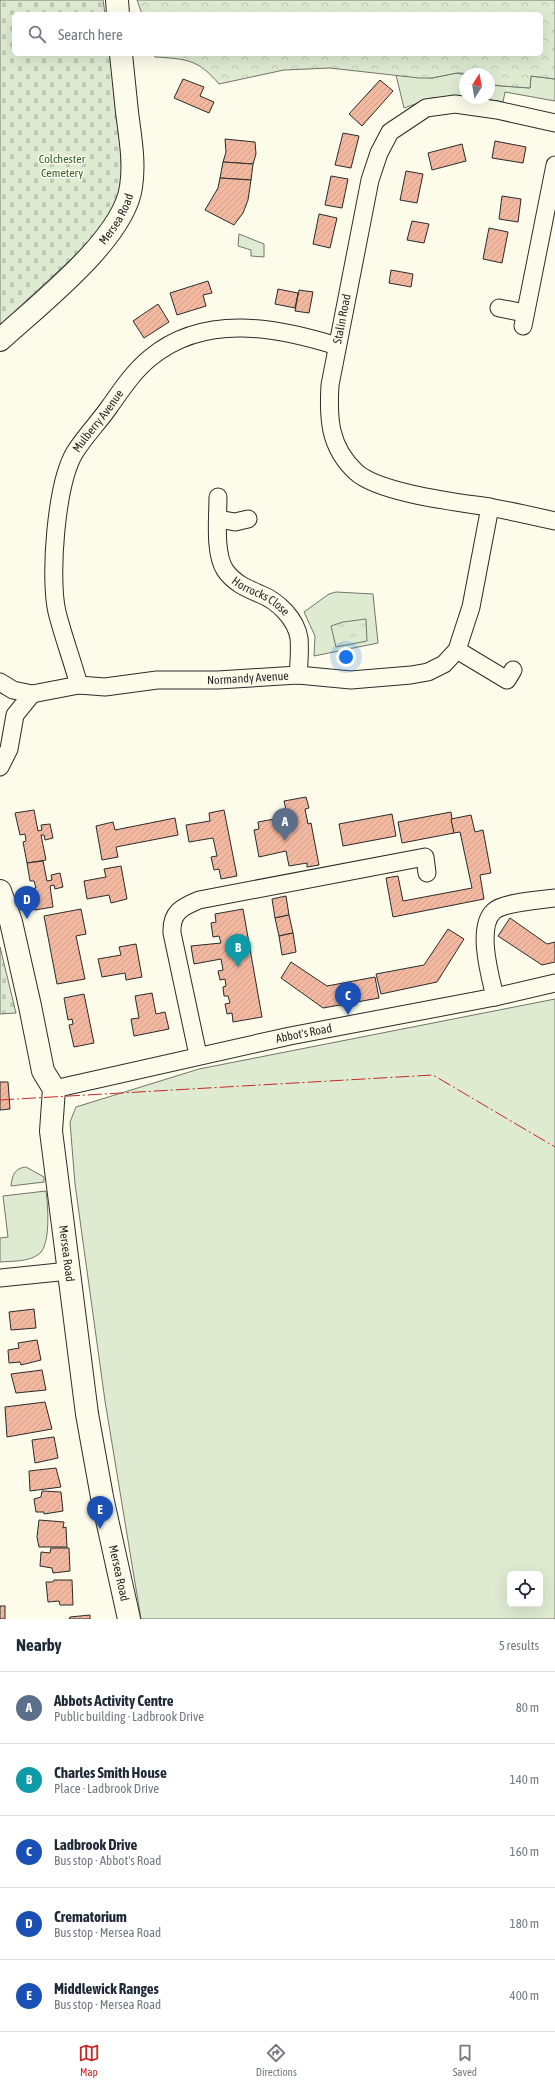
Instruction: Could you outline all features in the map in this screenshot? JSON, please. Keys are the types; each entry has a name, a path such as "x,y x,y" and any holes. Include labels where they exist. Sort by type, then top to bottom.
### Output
{"main road":[{"path":"116,0 118,12"},
{"name":"Mersea Road","path":"0,340 43,302 101,243 116,225 126,205 131,188 132,151 121,56"},
{"path":"0,891 11,922 43,1071 54,1089"},
{"name":"Mersea Road","path":"54,1089 51,1131 86,1414 102,1497 129,1619"}],"street":[{"name":"Stalin Road","path":"555,123 497,110 455,104 426,108 390,132 379,153 370,180 330,385 328,415 333,438 345,459 356,472 376,485 460,503 490,507 555,520"},
{"path":"499,308 524,319 555,165"},
{"name":"Mulberry Avenue","path":"79,684 57,611 54,571 59,497 64,478 75,452 129,380 150,358 180,338 207,330 234,327 274,331 315,339 337,346"},
{"name":"Horrocks Close","path":"218,497 219,548 225,570 238,585 278,603 288,615 299,638 298,676"},
{"name":"Normandy Avenue","path":"0,682 13,690 32,694 79,684 105,687 157,680 218,680 298,676 351,680 411,675 428,672 444,664 457,650 471,607 490,507"},
{"path":"218,519 235,522 248,519"},
{"path":"457,650 507,681"},
{"path":"0,767 9,749 15,715 32,694"},
{"path":"198,1056 172,933 172,923 179,911 200,900 425,857 428,873"},
{"path":"495,997 484,933 487,919 495,910 517,903 555,898"},
{"name":"Abbot's Road","path":"54,1089 290,1036 495,997 555,983"},
{"path":"0,1278 69,1271"}],"green space":[{"name":"Colchester Cemetery","path":"0,0 103,0 105,12 12,12 12,56 111,56 117,90 122,176 118,199 95,237 0,325"},
{"path":"137,0 555,0 555,79 531,76 530,88 495,85 495,68 459,68 459,73 432,78 419,78 330,68 284,70 219,84 198,65 183,60 155,56 543,56 543,12 141,12"},
{"path":"459,74 459,97 432,98 404,108 396,75 432,78"},
{"path":"531,76 555,79 555,101 505,92 503,102 495,101 495,85 530,88"},
{"path":"239,234 264,244 264,257 251,256 251,250 238,246"},
{"path":"336,592 373,594 378,643 314,656 315,636 304,612 329,594"},
{"path":"366,619 367,641 336,647 331,626 343,622"},
{"path":"0,947 16,1013 0,1014"},
{"path":"555,999 555,1619 141,1619 105,1401 75,1184 70,1122 76,1107 199,1069"},
{"path":"26,1167 44,1177 44,1182 11,1186 15,1173 19,1169"},
{"path":"46,1191 48,1224 43,1249 35,1257 20,1261 0,1262 0,1238 8,1237 3,1196"}],"building":[{"path":"183,79 204,87 200,96 214,102 209,113 174,98"},
{"path":"380,80 393,91 362,126 349,114"},
{"path":"343,133 359,136 351,168 335,165"},
{"path":"225,139 255,142 256,154 253,164 223,162 226,152"},
{"path":"495,141 526,147 523,163 492,158"},
{"path":"462,144 466,161 432,170 428,153"},
{"path":"223,162 253,164 251,180 220,178"},
{"path":"406,171 423,174 417,203 400,200"},
{"path":"331,176 348,179 342,208 325,205"},
{"path":"220,178 251,180 248,200 243,213 234,225 205,210 218,188"},
{"path":"502,196 521,199 518,222 499,219"},
{"path":"319,214 337,218 330,248 313,244"},
{"path":"412,221 429,224 424,243 407,240"},
{"path":"489,228 508,232 502,263 483,259"},
{"path":"391,270 413,274 411,287 389,283"},
{"path":"208,281 212,293 203,295 206,306 177,315 170,293"},
{"path":"278,289 298,293 295,308 275,304"},
{"path":"299,290 313,292 309,313 295,311"},
{"path":"158,304 169,322 144,338 133,321"},
{"path":"306,797 309,808 305,809 308,824 311,823 319,865 307,867 307,863 289,866 286,851 259,857 254,830 259,829 258,822 280,818 278,811 286,810 284,801"},
{"path":"34,810 38,831 42,830 41,825 50,824 53,838 45,840 44,835 41,835 46,860 27,863 23,842 26,841 25,834 20,835 15,813"},
{"path":"224,810 237,876 221,879 219,869 214,870 211,857 217,856 213,838 189,842 186,825 210,821 209,813"},
{"path":"451,812 454,833 402,843 398,822"},
{"path":"392,814 396,836 343,846 339,824"},
{"path":"471,815 475,832 483,830 491,873 480,875 484,899 393,917 386,878 398,876 403,901 472,888 460,832 454,833 451,819"},
{"path":"175,818 178,835 116,847 118,857 102,860 96,826 113,822 115,830"},
{"path":"43,861 47,881 52,880 51,875 60,873 63,887 55,889 54,885 50,886 53,907 35,910 31,889 36,888 34,881 30,881 27,863"},
{"path":"121,866 127,899 111,903 109,895 87,899 84,881 106,877 104,869"},
{"path":"286,896 289,915 275,918 272,899"},
{"path":"81,909 86,934 76,936 85,979 57,984 44,916"},
{"path":"243,909 262,1017 233,1022 232,1013 227,1014 225,1004 230,1003 228,996 224,996 223,987 226,986 225,979 220,980 218,971 223,970 221,959 194,964 191,946 221,943 219,936 213,937 211,923 216,922 215,914"},
{"path":"289,915 293,933 279,936 275,918"},
{"path":"510,918 547,944 555,942 555,962 542,965 498,936"},
{"path":"448,929 464,939 437,982 381,994 376,974 424,965"},
{"path":"293,933 296,952 282,955 279,936"},
{"path":"136,944 142,977 126,980 125,973 102,977 98,959 121,955 119,947"},
{"path":"291,962 327,986 375,977 379,998 323,1008 281,978"},
{"path":"152,993 156,1014 165,1012 169,1029 134,1036 131,1019 139,1018 135,996"},
{"path":"84,994 94,1043 74,1047 69,1025 73,1024 72,1019 68,1020 64,998"},
{"path":"0,1082 8,1082 10,1109 0,1110"},
{"path":"34,1309 36,1328 11,1330 9,1312"},
{"path":"37,1340 41,1360 21,1365 20,1362 9,1363 8,1350 19,1348 18,1343"},
{"path":"42,1370 46,1390 16,1393 11,1374"},
{"path":"45,1402 52,1429 7,1437 5,1407"},
{"path":"54,1437 58,1458 35,1463 32,1440"},
{"path":"56,1468 61,1487 30,1491 29,1471"},
{"path":"42,1491 61,1492 63,1511 44,1514 44,1512 36,1512 34,1499 41,1497"},
{"path":"39,1520 64,1522 63,1528 66,1527 67,1547 39,1547 37,1537"},
{"path":"51,1548 69,1548 70,1571 53,1573 52,1568 40,1566 41,1552 50,1553"},
{"path":"54,1580 72,1580 73,1605 60,1605 59,1601 48,1602 46,1582 53,1582"},
{"path":"0,1606 5,1606 5,1619 0,1619"},
{"path":"90,1615 90,1619 69,1619 70,1617"}],"power":[{"path":"0,1100 433,1075 555,1147"}],"place":[{"name":"Abbots Activity Centre","path":"285,841"},
{"name":"Crematorium","path":"27,919"},
{"name":"Charles Smith House","path":"238,967"},
{"name":"Ladbrook Drive","path":"348,1015"},
{"name":"Middlewick Ranges","path":"100,1529"}]}
